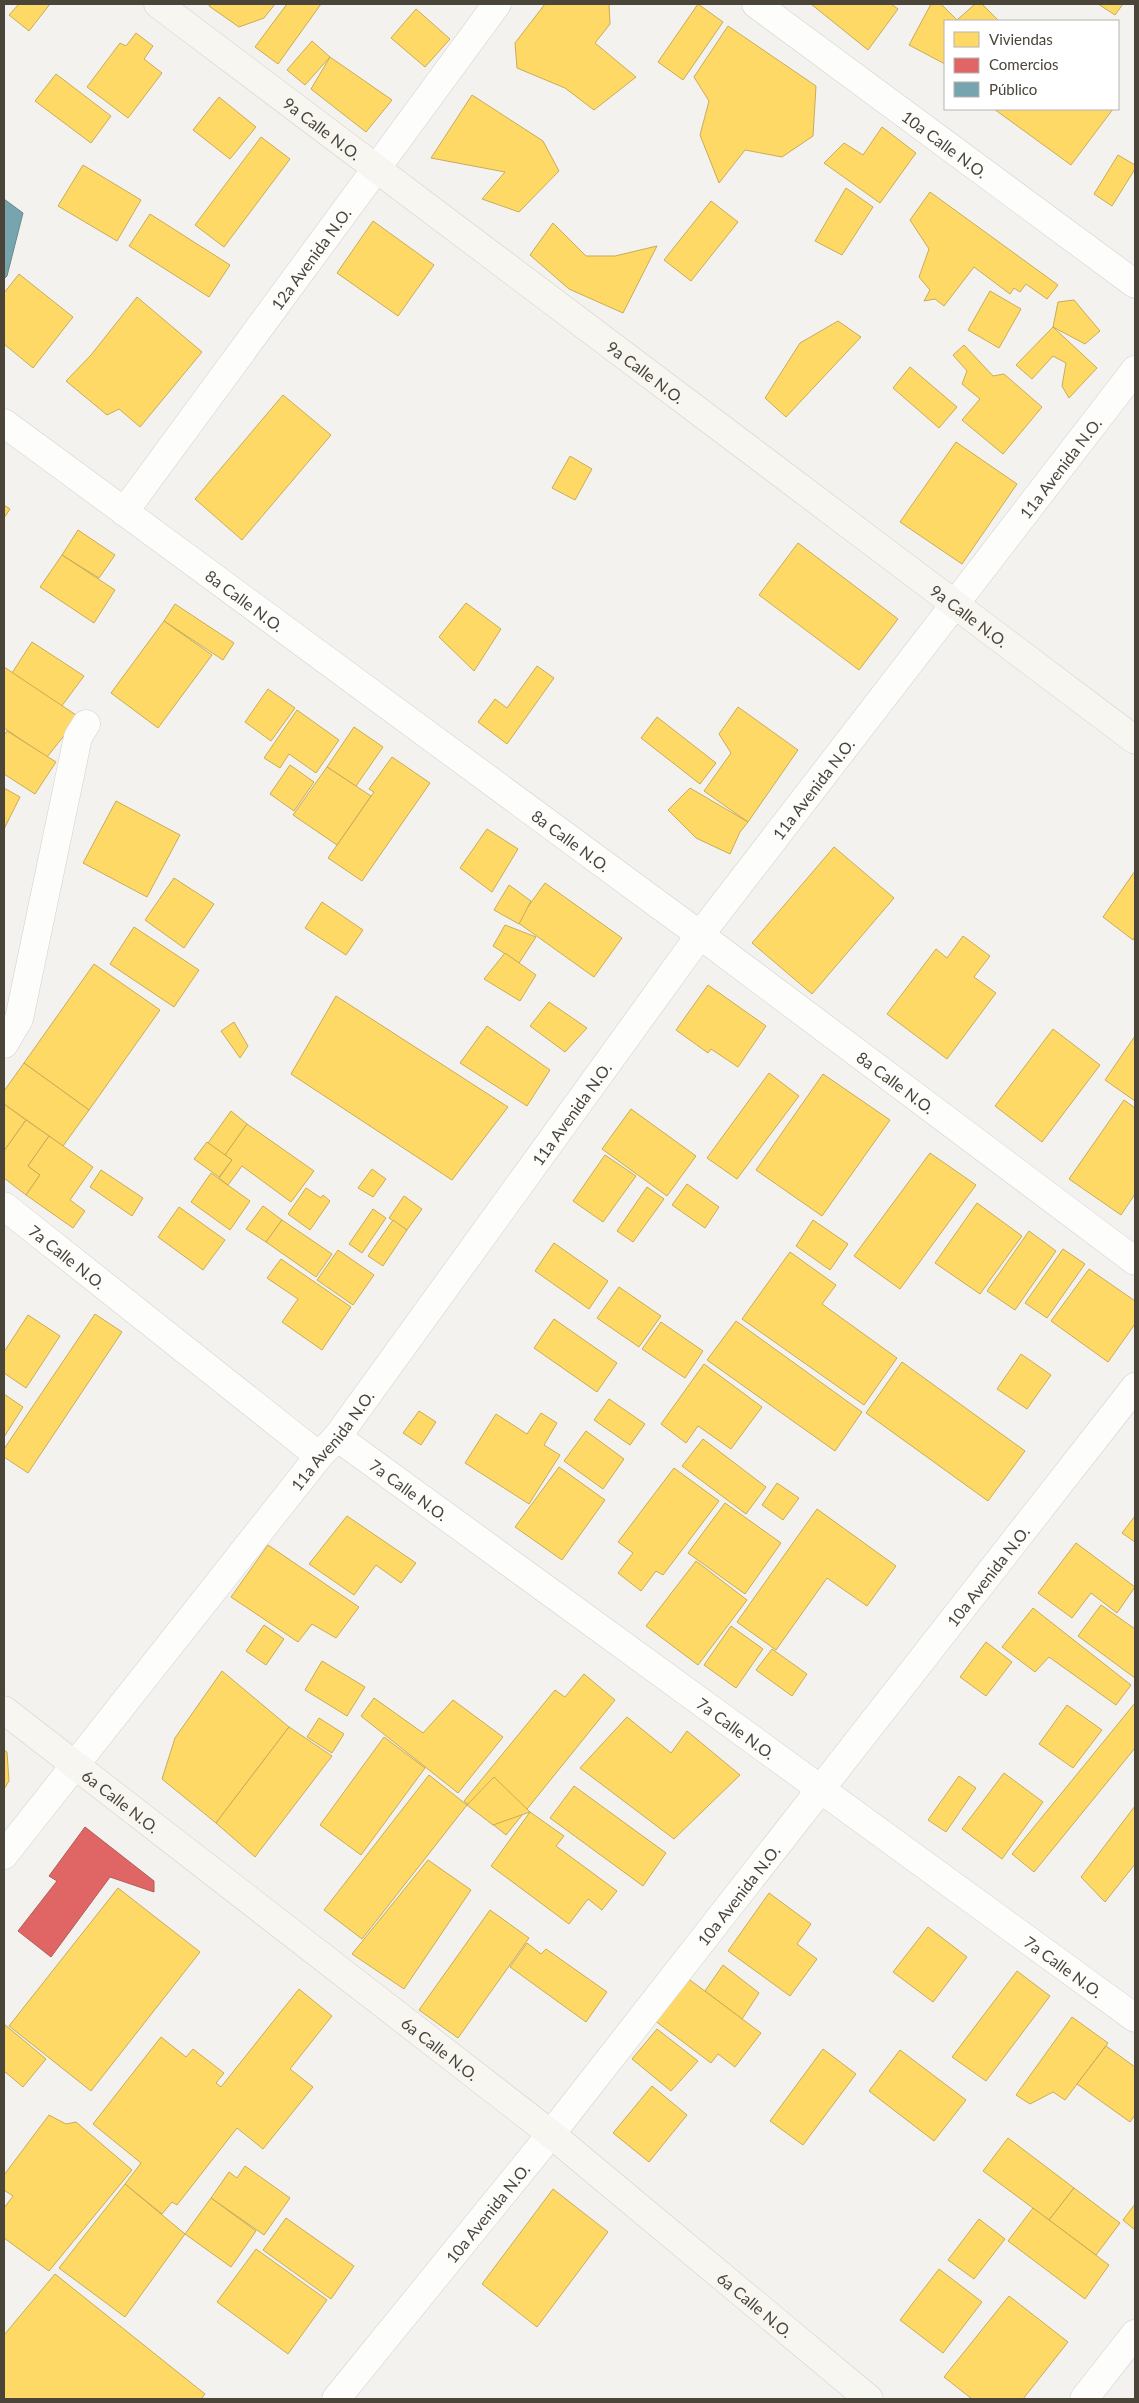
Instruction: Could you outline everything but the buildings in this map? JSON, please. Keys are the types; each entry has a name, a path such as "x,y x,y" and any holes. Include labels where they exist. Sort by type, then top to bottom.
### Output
{"street":[{"name":"9a Calle N.O.","path":"158,4 1135,740"},
{"name":"12a Avenida N.O.","path":"124,512 498,4"},
{"name":"10a Calle N.O.","path":"756,4 1135,284"},
{"name":"11a Avenida N.O.","path":"4,1855 328,1447 700,935 1135,370"},
{"name":"8a Calle N.O.","path":"4,424 700,935 1135,1261"},
{"path":"4,1044 19,1019 78,738 86,724"},
{"name":"7a Calle N.O.","path":"4,1206 328,1447 819,1789 1135,2018"},
{"name":"10a Avenida N.O.","path":"336,2399 551,2134 1135,1387"},
{"name":"6a Calle N.O.","path":"4,1710 551,2134 869,2399"},
{"path":"1084,2399 1135,2334"}]}
